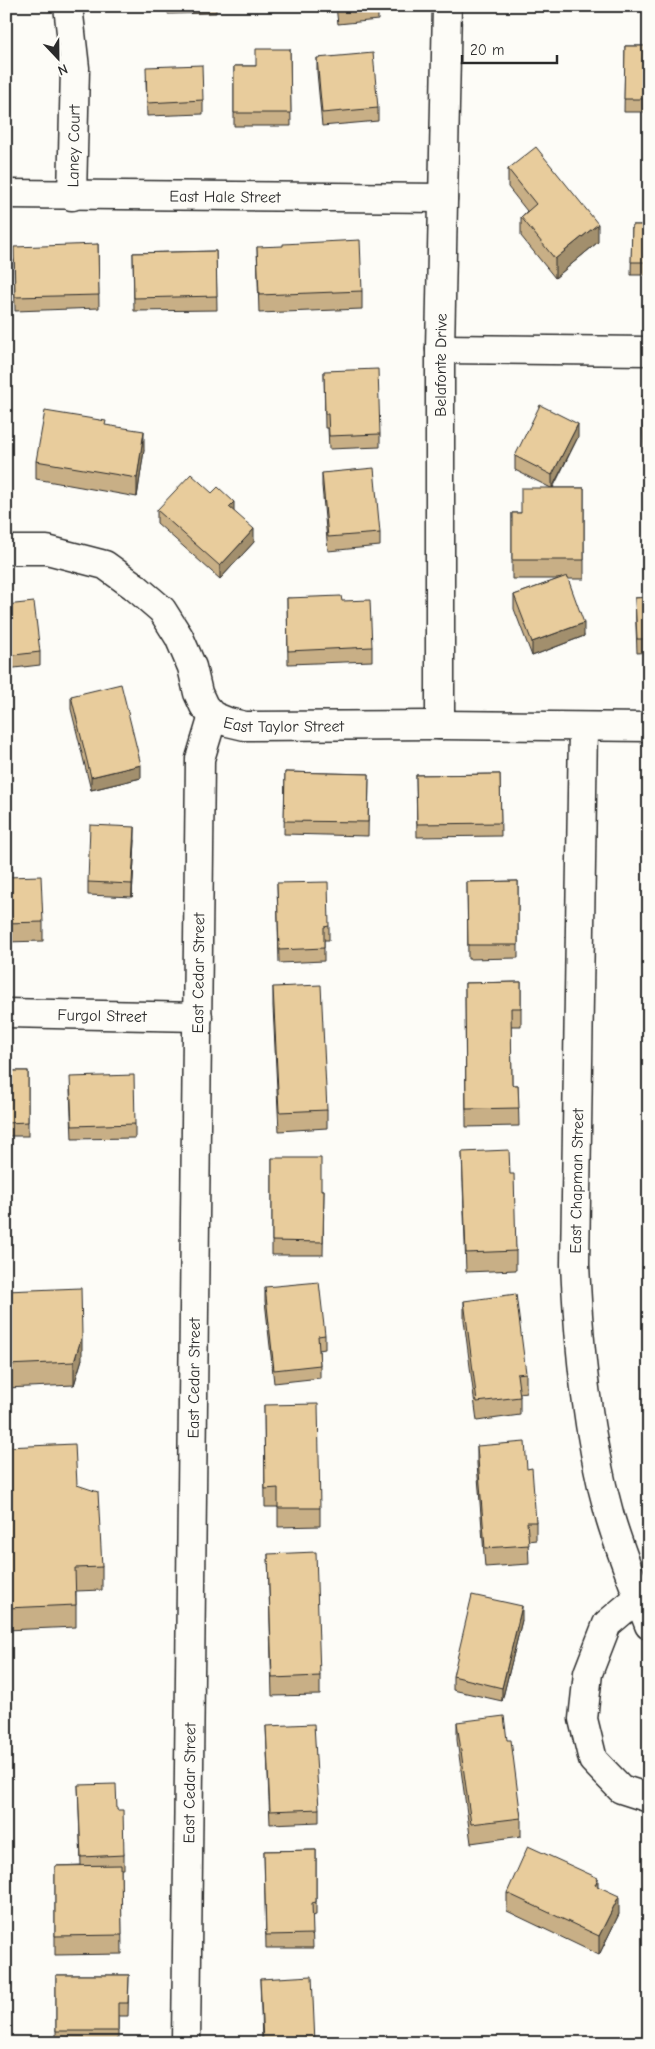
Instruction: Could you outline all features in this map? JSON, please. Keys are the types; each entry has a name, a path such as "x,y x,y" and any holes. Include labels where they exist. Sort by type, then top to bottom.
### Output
{"street":[{"name":"Laney Court","path":"68,6 75,68 72,196"},
{"name":"Belafonte Drive","path":"440,725 440,349 447,6"},
{"name":"East Hale Street","path":"6,194 443,198"},
{"path":"440,349 649,350"},
{"name":"East Taylor Street","path":"6,550 47,550 105,565 134,586 162,610 179,637 192,667 198,693 204,706 213,716 228,722 245,726 440,725 649,728"},
{"name":"East Cedar Street","path":"186,2043 200,759 213,716"},
{"name":"East Chapman Street","path":"583,727 575,1264 578,1336 585,1392 610,1518 649,1625"},
{"name":"Furgol Street","path":"6,1014 198,1018"},
{"path":"639,1597 608,1624 588,1673 583,1718 593,1760 622,1789 649,1798"}],"building":[{"path":"337,6 378,6 378,7 338,10"},
{"path":"625,46 649,46 649,99 624,99"},
{"path":"256,49 290,49 291,113 234,113 234,66 256,66"},
{"path":"373,53 378,108 322,113 317,58"},
{"path":"202,65 203,100 147,103 146,67"},
{"path":"536,147 598,224 555,259 521,217 536,204 508,169"},
{"path":"632,225 649,225 649,262 631,262"},
{"path":"360,240 362,291 259,295 257,247"},
{"path":"98,244 99,295 15,297 14,247"},
{"path":"216,251 217,296 134,298 133,253"},
{"path":"378,369 380,434 329,436 328,414 325,414 324,371"},
{"path":"642,396 649,396 649,454 644,454"},
{"path":"540,405 578,424 552,475 515,456"},
{"path":"45,411 106,421 105,425 144,431 137,478 36,461"},
{"path":"374,468 380,533 328,537 322,473"},
{"path":"191,474 212,493 218,487 234,502 229,507 254,529 220,566 157,510"},
{"path":"521,488 584,488 584,560 512,560 512,513 521,513"},
{"path":"567,576 584,623 532,642 514,595"},
{"path":"341,596 342,601 370,600 372,647 288,651 287,598"},
{"path":"649,597 649,639 637,639 635,598"},
{"path":"34,602 40,652 6,656 6,605"},
{"path":"121,684 141,765 91,777 71,696"},
{"path":"285,772 369,774 368,822 284,821"},
{"path":"500,774 501,823 417,824 416,775"},
{"path":"90,825 135,827 132,884 88,882"},
{"path":"41,876 43,922 6,923 6,877"},
{"path":"518,881 518,945 468,945 467,882"},
{"path":"328,882 329,926 324,927 324,948 279,950 277,883"},
{"path":"521,982 521,1008 511,1008 512,1085 518,1085 519,1108 466,1109 465,983"},
{"path":"321,985 327,1110 279,1112 273,987"},
{"path":"6,1071 28,1071 28,1122 6,1123"},
{"path":"134,1075 135,1124 72,1126 70,1077"},
{"path":"509,1150 510,1174 514,1174 516,1251 466,1253 462,1152"},
{"path":"272,1158 321,1158 321,1190 324,1190 323,1242 272,1241"},
{"path":"319,1282 325,1335 318,1336 320,1365 274,1370 265,1287"},
{"path":"81,1288 82,1336 74,1362 6,1365 6,1291"},
{"path":"516,1294 526,1373 517,1374 520,1397 477,1402 464,1301"},
{"path":"318,1404 320,1508 278,1508 278,1488 265,1489 264,1405"},
{"path":"525,1442 527,1469 532,1468 536,1522 527,1522 529,1545 485,1548 477,1446"},
{"path":"75,1444 77,1485 98,1492 102,1567 75,1568 76,1605 6,1608 6,1447"},
{"path":"316,1552 320,1676 272,1678 268,1554"},
{"path":"472,1595 522,1606 502,1688 453,1676"},
{"path":"504,1716 507,1740 511,1740 521,1818 471,1824 457,1722"},
{"path":"314,1724 319,1809 270,1811 266,1726"},
{"path":"116,1784 117,1810 123,1810 124,1855 81,1857 78,1785"},
{"path":"528,1846 598,1878 595,1885 619,1896 599,1936 507,1893"},
{"path":"316,1850 316,1902 312,1903 313,1934 266,1935 264,1851"},
{"path":"121,1865 122,1935 55,1936 55,1866"},
{"path":"56,1975 129,1975 128,2003 118,2003 118,2031 56,2031"},
{"path":"312,1976 315,2043 263,2043 260,1979"},
{"path":"120,2042 120,2043 64,2043"}]}
